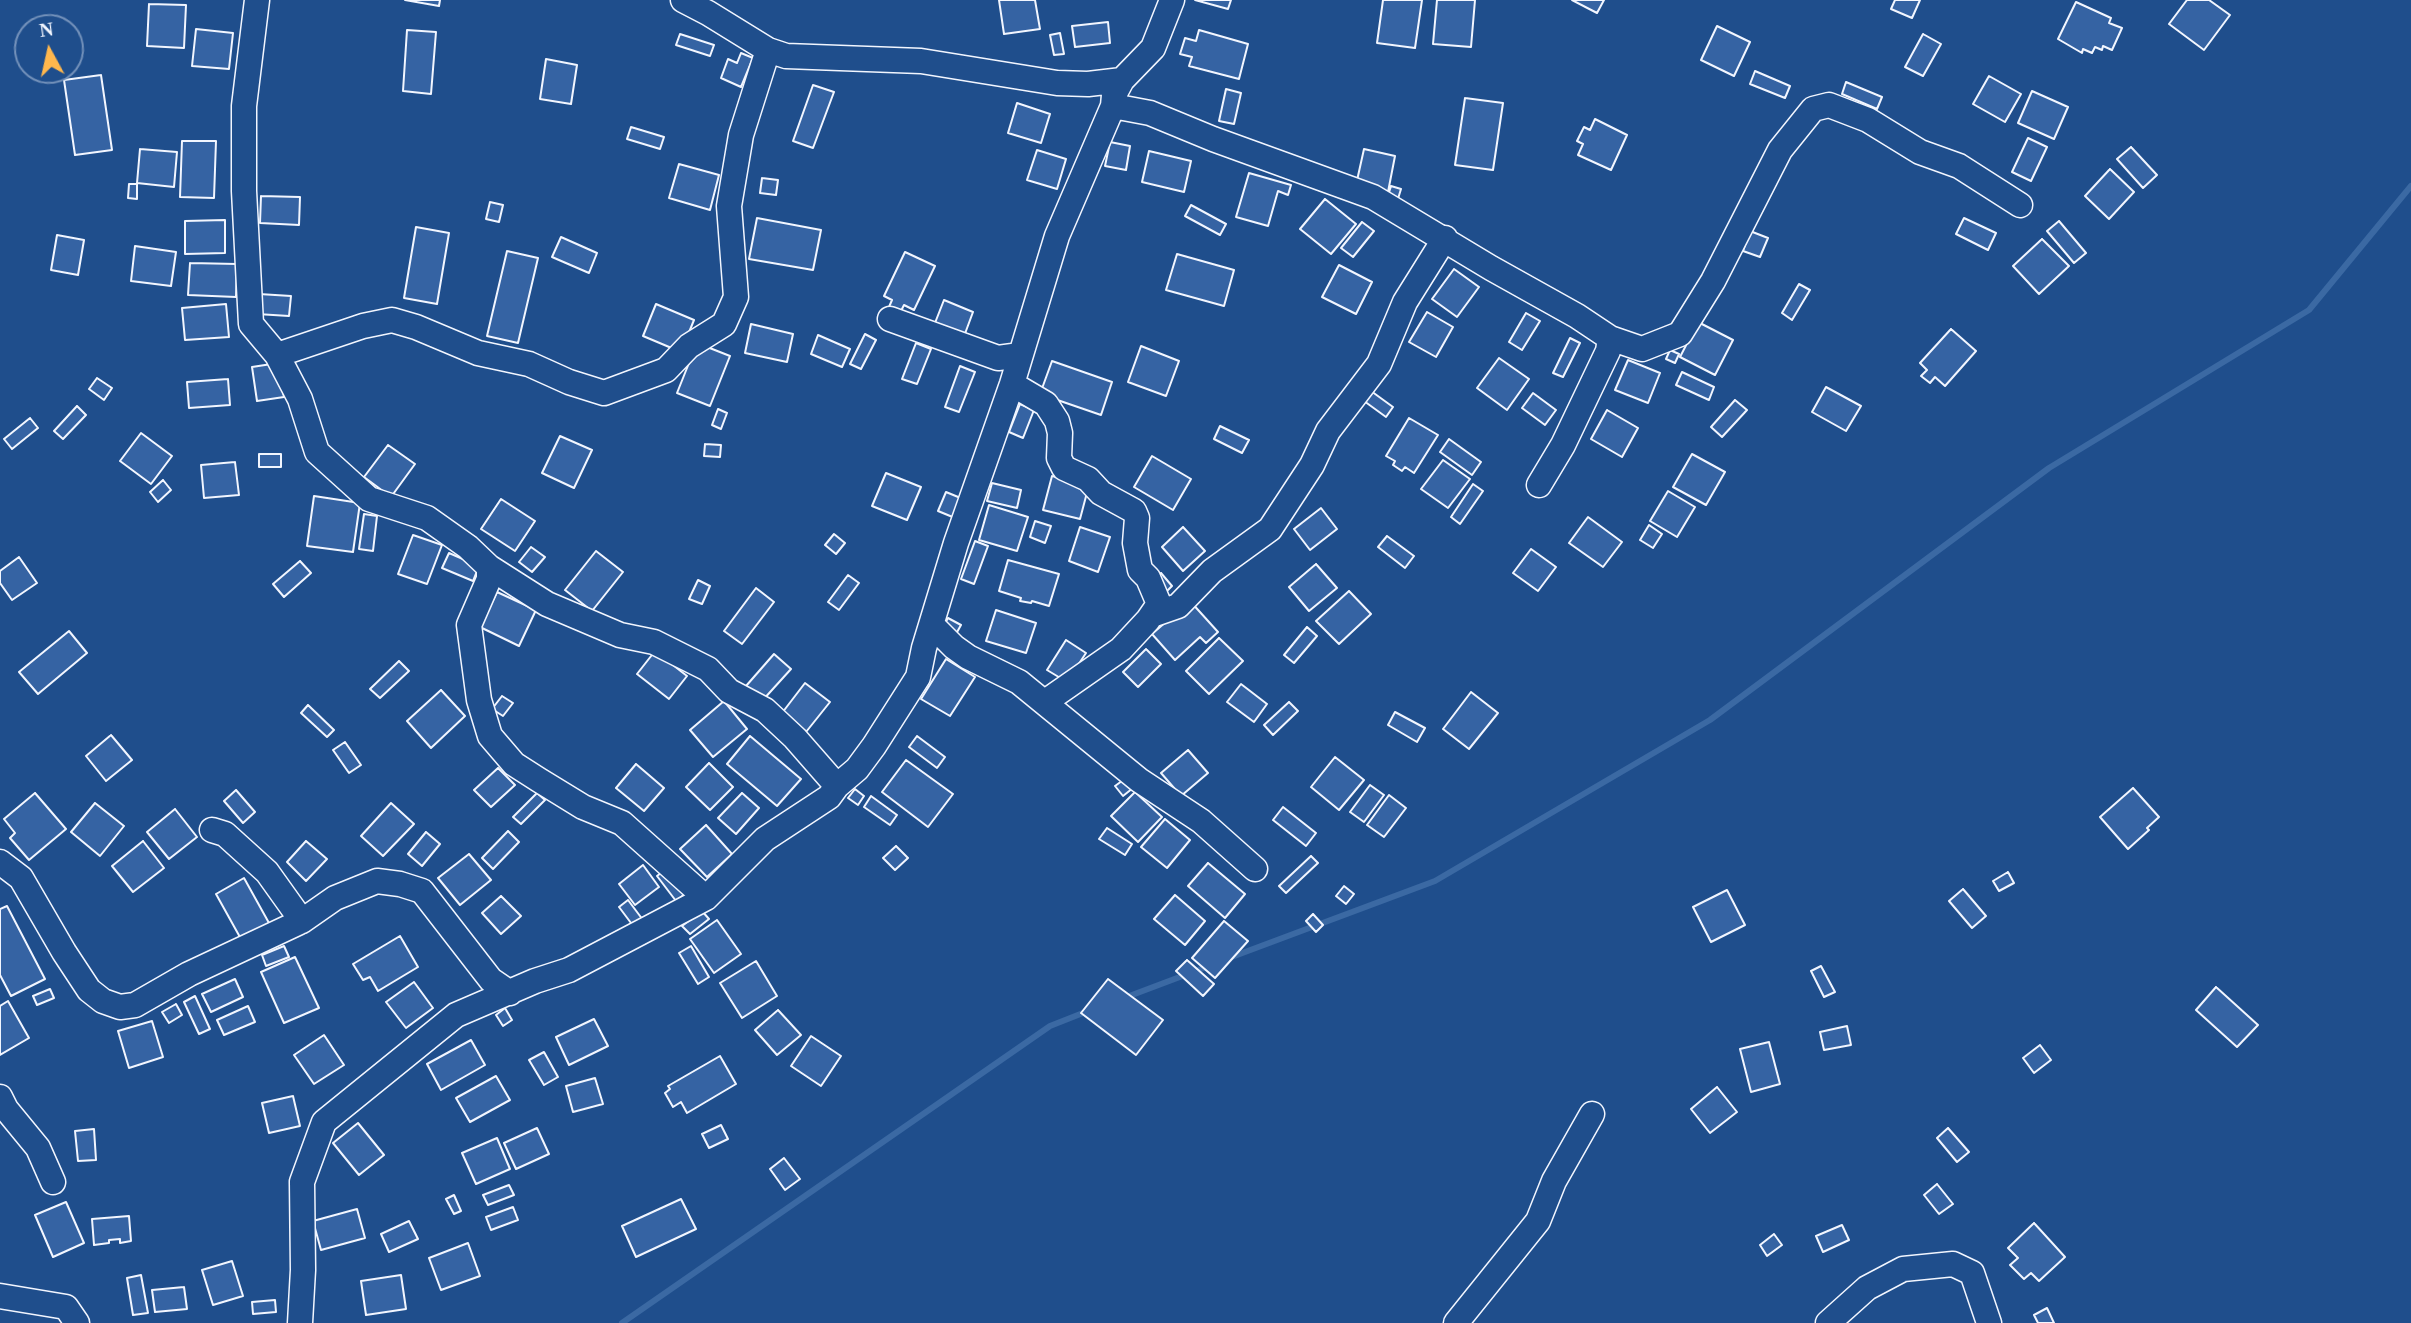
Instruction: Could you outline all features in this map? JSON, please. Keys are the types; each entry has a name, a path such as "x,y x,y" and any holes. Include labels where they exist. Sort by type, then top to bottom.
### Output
{"street":[{"path":"257,0 244,106 244,191 251,324 276,355 300,399 317,452 369,499 427,518 468,547 489,567 547,604 620,635 654,642 691,658 708,669 729,691 765,710 795,738 837,786"},
{"path":"683,0 768,50 786,56 921,61 1058,83 1087,84 1122,80"},
{"path":"300,1323 303,1270 302,1182 324,1122 456,1015 569,970 706,898 765,839 829,797 837,786 857,769 874,746 918,677 924,648 933,626 956,543 1012,384 1057,236 1113,106 1114,95 1122,80 1153,48 1172,0"},
{"path":"276,355 363,326 392,320 478,353 529,364 569,382 604,393 666,370 688,346 724,324 736,298 729,205 741,135 768,50"},
{"path":"1113,106 1150,113 1213,139 1373,197 1610,338 1642,349 1680,334 1713,281 1749,206 1780,150 1813,109 1829,105 1868,120 1920,152 1959,166 2020,205"},
{"path":"1152,615 1178,606 1212,571 1270,528 1312,465 1328,431 1379,364 1405,302 1445,239"},
{"path":"890,319 998,358 1020,355"},
{"path":"1539,485 1563,444 1608,351 1610,338"},
{"path":"1012,384 1046,404 1057,421 1060,433 1059,458 1063,468 1088,479 1101,493 1134,510 1137,518 1135,543 1140,570 1148,578 1159,604 1121,649 1045,702"},
{"path":"489,567 489,579 469,625 480,699 490,736 514,764 538,780 583,807 622,823 706,898"},
{"path":"933,626 961,652 1019,682 1139,780 1201,821 1255,869"},
{"path":"212,830 225,834 267,872 302,921"},
{"path":"0,862 21,878 64,953 89,990 103,1001 120,1007 135,1004 189,974 302,921 335,898 377,881 422,891 491,980 510,993"},
{"path":"0,1097 38,1148 53,1182"},
{"path":"1456,1323 1538,1221 1555,1181 1592,1114"},
{"path":"1828,1323 1867,1289 1903,1269 1953,1264 1972,1273 1989,1323"},
{"path":"0,1296 66,1307 77,1323"}],"building":[{"path":"405,0 440,0 439,6"},
{"path":"999,0 1035,0 1040,29 1004,34"},
{"path":"1195,0 1231,0 1228,9"},
{"path":"1383,0 1422,0 1415,48 1377,43"},
{"path":"1437,0 1475,0 1471,47 1433,44"},
{"path":"1572,0 1604,0 1597,13"},
{"path":"1895,0 1920,0 1912,18 1891,9"},
{"path":"2187,0 2209,0 2230,15 2204,50 2169,24"},
{"path":"2076,2 2111,18 2109,23 2122,28 2112,50 2103,46 2102,50 2095,47 2092,53 2083,49 2082,53 2058,39"},
{"path":"149,4 186,5 184,48 147,46"},
{"path":"1108,22 1110,43 1075,47 1072,26"},
{"path":"1717,26 1750,42 1734,76 1701,60"},
{"path":"196,29 233,33 229,69 192,66"},
{"path":"407,30 436,32 431,94 403,91"},
{"path":"1199,30 1248,44 1239,79 1189,66 1192,57 1180,54 1185,38 1196,41"},
{"path":"1060,33 1064,54 1054,55 1050,35"},
{"path":"680,34 714,45 710,56 676,45"},
{"path":"1923,34 1941,44 1923,76 1905,67"},
{"path":"741,53 753,58 741,87 721,78 728,59 737,63"},
{"path":"546,59 577,65 571,104 540,99"},
{"path":"1755,71 1790,86 1785,98 1750,84"},
{"path":"101,75 112,150 75,155 65,84 84,84 84,77"},
{"path":"1989,76 2021,94 2005,122 1973,104"},
{"path":"1846,82 1882,97 1877,109 1842,94"},
{"path":"813,85 834,92 813,148 793,141"},
{"path":"1226,89 1241,93 1234,124 1219,121"},
{"path":"2032,91 2068,107 2054,139 2018,123"},
{"path":"1465,98 1503,103 1493,170 1455,165"},
{"path":"1017,103 1050,114 1041,143 1008,133"},
{"path":"1595,119 1627,135 1611,170 1578,155 1583,144 1577,141 1584,127 1590,130"},
{"path":"631,127 664,137 660,149 627,139"},
{"path":"2028,138 2047,147 2031,181 2012,172"},
{"path":"182,141 216,141 214,198 180,197"},
{"path":"1110,142 1130,146 1126,170 1105,166"},
{"path":"2131,147 2157,175 2143,188 2117,159"},
{"path":"140,149 177,152 174,187 137,183"},
{"path":"1364,149 1395,156 1388,192 1356,185"},
{"path":"1037,150 1066,159 1057,189 1027,180"},
{"path":"1149,151 1191,161 1184,192 1142,182"},
{"path":"679,164 719,175 710,210 669,198"},
{"path":"2110,169 2134,192 2109,219 2085,196"},
{"path":"1249,173 1291,185 1288,195 1278,191 1268,226 1236,217"},
{"path":"762,178 778,180 776,195 760,193"},
{"path":"129,184 137,184 137,199 128,198"},
{"path":"1391,186 1401,189 1397,202 1387,199"},
{"path":"261,196 300,197 299,225 260,223"},
{"path":"1325,199 1356,224 1331,254 1300,229"},
{"path":"490,202 503,205 499,222 486,219"},
{"path":"1191,205 1226,224 1220,235 1185,216"},
{"path":"757,218 821,230 813,270 749,259"},
{"path":"1964,218 1996,233 1988,250 1956,234"},
{"path":"225,220 225,253 185,254 185,221"},
{"path":"2059,221 2086,253 2074,263 2047,231"},
{"path":"1362,222 1374,231 1353,257 1341,248"},
{"path":"416,227 449,233 437,304 404,298"},
{"path":"1750,231 1768,238 1760,257 1743,251"},
{"path":"57,235 84,240 78,275 51,270"},
{"path":"561,237 597,253 589,273 552,257"},
{"path":"2042,239 2069,266 2039,294 2013,266"},
{"path":"135,246 176,252 171,286 131,281"},
{"path":"507,251 538,258 518,343 487,336"},
{"path":"905,252 935,266 914,310 904,305 900,313 889,307 892,300 884,296"},
{"path":"1177,254 1234,270 1224,306 1166,290"},
{"path":"190,263 237,264 236,297 188,295"},
{"path":"1339,265 1372,282 1356,314 1322,297"},
{"path":"1454,269 1479,287 1457,317 1432,299"},
{"path":"1799,284 1810,290 1792,320 1782,313"},
{"path":"259,294 291,296 289,316 257,314"},
{"path":"944,300 973,312 963,339 933,328"},
{"path":"226,304 229,337 185,340 182,308"},
{"path":"656,304 694,320 681,352 643,336"},
{"path":"1427,312 1453,327 1436,357 1409,342"},
{"path":"1526,313 1540,321 1522,350 1509,342"},
{"path":"1698,322 1733,340 1715,375 1680,357"},
{"path":"751,324 793,334 787,362 745,353"},
{"path":"1951,329 1976,351 1945,386 1935,377 1930,383 1921,376 1927,370 1920,363"},
{"path":"865,334 876,340 861,369 850,364"},
{"path":"818,335 850,349 842,367 811,354"},
{"path":"1570,338 1580,343 1563,377 1553,373"},
{"path":"697,343 730,356 710,406 677,393"},
{"path":"916,343 931,349 917,384 902,379"},
{"path":"1141,346 1179,361 1166,396 1128,382"},
{"path":"1670,350 1679,354 1675,363 1666,359"},
{"path":"1499,358 1529,379 1507,410 1477,388"},
{"path":"1628,360 1660,373 1648,403 1615,390"},
{"path":"1052,361 1112,382 1101,415 1040,394"},
{"path":"278,363 284,397 257,401 252,367"},
{"path":"960,366 975,372 959,412 945,407"},
{"path":"1682,372 1714,387 1709,400 1676,385"},
{"path":"97,378 112,388 104,400 89,389"},
{"path":"228,379 230,405 189,408 187,382"},
{"path":"1826,387 1861,406 1846,431 1812,412"},
{"path":"1371,391 1393,407 1386,417 1364,401"},
{"path":"1533,393 1556,410 1545,425 1522,408"},
{"path":"1735,400 1747,410 1722,437 1711,427"},
{"path":"1020,404 1034,410 1023,438 1009,432"},
{"path":"77,406 86,415 63,439 54,431"},
{"path":"718,409 727,413 721,429 712,425"},
{"path":"1607,410 1638,428 1622,457 1591,439"},
{"path":"30,418 38,428 12,449 4,439"},
{"path":"1409,418 1438,435 1414,473 1405,467 1402,471 1393,465 1395,461 1386,456"},
{"path":"1220,426 1249,440 1242,453 1214,439"},
{"path":"141,433 172,456 151,484 120,461"},
{"path":"560,436 592,450 574,488 542,473"},
{"path":"1449,439 1481,462 1472,475 1440,452"},
{"path":"705,444 721,445 720,457 704,456"},
{"path":"388,445 415,464 391,497 364,477"},
{"path":"259,454 281,454 281,467 259,467"},
{"path":"1692,454 1725,472 1706,505 1673,487"},
{"path":"1152,456 1191,479 1173,510 1134,487"},
{"path":"1443,460 1470,479 1448,508 1421,489"},
{"path":"235,462 239,495 204,498 201,465"},
{"path":"886,473 921,487 907,520 872,506"},
{"path":"1052,476 1089,485 1080,519 1043,510"},
{"path":"163,480 171,490 158,502 150,492"},
{"path":"992,483 1021,490 1017,508 987,501"},
{"path":"1473,484 1483,491 1460,524 1451,517"},
{"path":"1668,491 1695,507 1677,537 1650,521"},
{"path":"946,492 963,499 955,518 938,511"},
{"path":"314,496 360,503 353,552 307,546"},
{"path":"501,499 535,521 515,551 481,529"},
{"path":"989,505 1028,517 1017,551 979,540"},
{"path":"1321,508 1337,529 1310,550 1294,529"},
{"path":"364,514 377,516 373,551 359,549"},
{"path":"1588,517 1622,542 1603,567 1569,543"},
{"path":"1035,521 1051,526 1045,543 1030,537"},
{"path":"1649,525 1662,534 1653,548 1640,540"},
{"path":"1080,527 1110,537 1098,572 1069,561"},
{"path":"1183,527 1205,551 1183,571 1162,547"},
{"path":"834,534 845,543 836,554 825,545"},
{"path":"413,535 442,545 427,584 398,574"},
{"path":"1387,536 1414,556 1405,568 1378,547"},
{"path":"975,541 988,546 974,584 961,579"},
{"path":"531,547 545,557 532,572 519,562"},
{"path":"1531,549 1556,567 1538,591 1513,573"},
{"path":"596,551 623,572 592,611 565,590"},
{"path":"449,553 479,566 473,581 442,568"},
{"path":"19,557 37,583 12,600 0,583 0,571"},
{"path":"1008,560 1059,574 1049,606 1020,601 1021,598 999,591"},
{"path":"300,561 311,573 284,597 273,584"},
{"path":"1316,564 1337,588 1309,611 1289,587"},
{"path":"1161,573 1172,586 1165,593 1153,580"},
{"path":"848,575 859,583 839,610 828,602"},
{"path":"698,580 710,586 702,604 689,599"},
{"path":"756,588 774,602 742,644 724,631"},
{"path":"1349,591 1371,614 1339,644 1316,621"},
{"path":"497,592 536,610 519,646 480,627"},
{"path":"1190,601 1218,632 1206,643 1200,637 1175,660 1152,634"},
{"path":"996,610 1036,623 1026,653 986,641"},
{"path":"948,618 961,625 956,634 943,627"},
{"path":"1307,627 1317,636 1294,663 1284,655"},
{"path":"69,631 87,653 38,694 19,672"},
{"path":"1219,638 1243,661 1209,694 1186,671"},
{"path":"1066,640 1086,653 1067,682 1047,670"},
{"path":"1146,649 1161,664 1138,687 1123,672"},
{"path":"655,651 687,676 669,699 637,674"},
{"path":"774,654 791,669 762,701 746,686"},
{"path":"946,659 975,677 950,716 921,699"},
{"path":"399,661 409,671 380,698 370,689"},
{"path":"805,683 830,702 806,732 782,713"},
{"path":"1241,684 1267,704 1254,722 1227,702"},
{"path":"441,690 465,716 431,748 407,721"},
{"path":"1471,692 1498,713 1469,749 1443,729"},
{"path":"502,696 513,703 503,716 492,709"},
{"path":"724,701 747,729 713,757 690,730"},
{"path":"1289,702 1298,711 1273,735 1264,725"},
{"path":"308,705 334,730 327,737 301,713"},
{"path":"1395,712 1425,728 1417,742 1388,725"},
{"path":"111,735 132,760 106,781 86,756"},
{"path":"750,736 801,779 777,806 727,764"},
{"path":"917,736 945,757 937,768 909,747"},
{"path":"345,742 361,765 349,773 333,750"},
{"path":"1188,750 1208,773 1181,796 1161,773"},
{"path":"1335,757 1364,780 1339,810 1311,787"},
{"path":"906,760 953,794 928,827 882,792"},
{"path":"709,763 733,787 710,810 686,787"},
{"path":"636,764 664,788 644,811 616,788"},
{"path":"498,768 515,785 491,807 474,790"},
{"path":"1126,778 1133,788 1123,796 1115,786"},
{"path":"1370,785 1384,795 1364,822 1350,812"},
{"path":"2133,788 2159,817 2128,849 2100,817"},
{"path":"855,789 864,796 858,805 848,798"},
{"path":"236,790 255,812 243,823 224,801"},
{"path":"1135,792 1162,817 1138,842 1111,816"},
{"path":"35,793 66,829 29,860 10,838 15,833 4,819"},
{"path":"537,793 545,800 521,824 513,817"},
{"path":"742,793 759,808 736,834 718,818"},
{"path":"1389,795 1406,808 1384,837 1367,825"},
{"path":"871,796 897,815 890,825 864,807"},
{"path":"95,803 124,826 100,856 71,832"},
{"path":"391,803 414,824 383,856 361,836"},
{"path":"1283,807 1316,833 1306,846 1273,820"},
{"path":"175,809 197,837 169,859 147,832"},
{"path":"1165,819 1190,840 1167,868 1141,847"},
{"path":"706,825 732,854 707,877 680,849"},
{"path":"1107,828 1132,844 1125,855 1099,839"},
{"path":"508,831 519,842 493,869 482,858"},
{"path":"426,832 440,844 422,866 408,854"},
{"path":"143,841 164,868 133,892 112,866"},
{"path":"306,841 327,859 306,881 287,862"},
{"path":"896,846 908,858 895,870 883,858"},
{"path":"469,854 491,880 460,905 438,878"},
{"path":"1311,856 1318,863 1286,893 1279,886"},
{"path":"1208,863 1245,894 1225,918 1188,886"},
{"path":"643,865 659,887 635,905 619,884"},
{"path":"670,866 691,889 676,901 657,876"},
{"path":"2008,872 2014,883 1999,891 1993,881"},
{"path":"244,878 269,923 241,939 216,894"},
{"path":"1344,886 1354,894 1346,904 1336,896"},
{"path":"1963,889 1986,916 1972,928 1949,901"},
{"path":"1727,890 1745,925 1711,942 1693,907"},
{"path":"1175,895 1205,921 1185,945 1154,919"},
{"path":"501,896 521,916 501,934 482,913"},
{"path":"628,900 643,920 634,927 619,907"},
{"path":"7,906 45,979 11,996 0,975 0,909"},
{"path":"702,911 709,919 690,934 682,926"},
{"path":"1313,914 1323,925 1316,932 1306,921"},
{"path":"717,920 741,954 714,973 690,939"},
{"path":"1224,921 1248,941 1215,978 1192,958"},
{"path":"400,936 418,967 378,991 370,977 363,980 353,964"},
{"path":"284,946 289,957 266,966 262,955"},
{"path":"691,946 709,977 698,984 679,953"},
{"path":"295,957 319,1008 284,1023 261,972"},
{"path":"1187,960 1214,984 1203,996 1176,971"},
{"path":"756,961 777,996 742,1018 720,983"},
{"path":"1821,966 1835,992 1824,997 1811,971"},
{"path":"235,979 243,997 211,1012 202,994"},
{"path":"1108,979 1163,1020 1136,1055 1081,1013"},
{"path":"414,982 433,1008 406,1028 386,1002"},
{"path":"2216,987 2258,1025 2237,1047 2196,1010"},
{"path":"50,989 54,998 37,1005 33,996"},
{"path":"195,996 210,1029 199,1034 184,1002"},
{"path":"8,1001 29,1038 0,1055 0,1006"},
{"path":"176,1004 182,1015 169,1023 162,1012"},
{"path":"248,1006 255,1022 224,1035 217,1020"},
{"path":"505,1008 512,1020 503,1026 496,1015"},
{"path":"778,1010 801,1035 777,1055 755,1030"},
{"path":"594,1019 608,1046 569,1065 556,1037"},
{"path":"152,1021 163,1057 129,1068 118,1031"},
{"path":"1847,1026 1851,1045 1824,1050 1820,1032"},
{"path":"324,1035 344,1065 314,1084 294,1055"},
{"path":"811,1036 841,1056 821,1086 791,1066"},
{"path":"471,1040 485,1065 441,1090 427,1064"},
{"path":"1769,1042 1780,1084 1751,1092 1740,1049"},
{"path":"2040,1045 2051,1060 2034,1073 2023,1058"},
{"path":"544,1052 558,1077 544,1085 529,1060"},
{"path":"720,1056 736,1084 687,1113 681,1102 673,1107 665,1093 670,1089 668,1086"},
{"path":"496,1076 510,1100 470,1122 456,1098"},
{"path":"595,1078 603,1104 573,1112 566,1086"},
{"path":"1717,1087 1737,1112 1710,1133 1691,1109"},
{"path":"293,1096 300,1126 269,1133 262,1103"},
{"path":"358,1123 384,1155 359,1175 333,1143"},
{"path":"721,1125 728,1139 709,1148 702,1134"},
{"path":"537,1128 549,1154 516,1169 504,1143"},
{"path":"1948,1128 1969,1152 1957,1162 1937,1138"},
{"path":"94,1129 96,1160 78,1161 75,1131"},
{"path":"497,1138 510,1169 476,1184 462,1153"},
{"path":"784,1158 800,1179 785,1190 770,1169"},
{"path":"1937,1184 1953,1204 1939,1214 1924,1195"},
{"path":"509,1185 514,1195 488,1205 483,1195"},
{"path":"454,1195 461,1211 454,1214 446,1199"},
{"path":"681,1199 696,1229 636,1257 622,1226"},
{"path":"66,1202 84,1243 53,1257 35,1215"},
{"path":"513,1207 518,1220 491,1230 486,1217"},
{"path":"357,1209 365,1238 321,1250 313,1221"},
{"path":"129,1216 131,1241 120,1243 120,1239 109,1240 109,1243 94,1245 92,1219"},
{"path":"409,1221 418,1239 389,1252 381,1234"},
{"path":"2034,1223 2065,1257 2039,1281 2031,1273 2024,1279 2010,1265 2018,1258 2008,1248"},
{"path":"1842,1225 1849,1240 1823,1252 1816,1236"},
{"path":"1774,1234 1782,1245 1767,1256 1760,1245"},
{"path":"468,1243 480,1276 441,1290 429,1258"},
{"path":"232,1261 243,1296 213,1305 202,1270"},
{"path":"141,1275 148,1313 133,1315 127,1278"},
{"path":"401,1275 406,1309 366,1315 361,1281"},
{"path":"184,1287 187,1309 155,1312 152,1290"},
{"path":"275,1300 276,1312 253,1314 252,1302"},
{"path":"2047,1308 2054,1323 2038,1323 2034,1315"}],"waterway":[{"path":"1229,958 1435,881 1710,720 2049,468 2309,310 2411,186"},
{"path":"1124,998 1209,966"},
{"path":"622,1323 1050,1026 1088,1011"}]}
